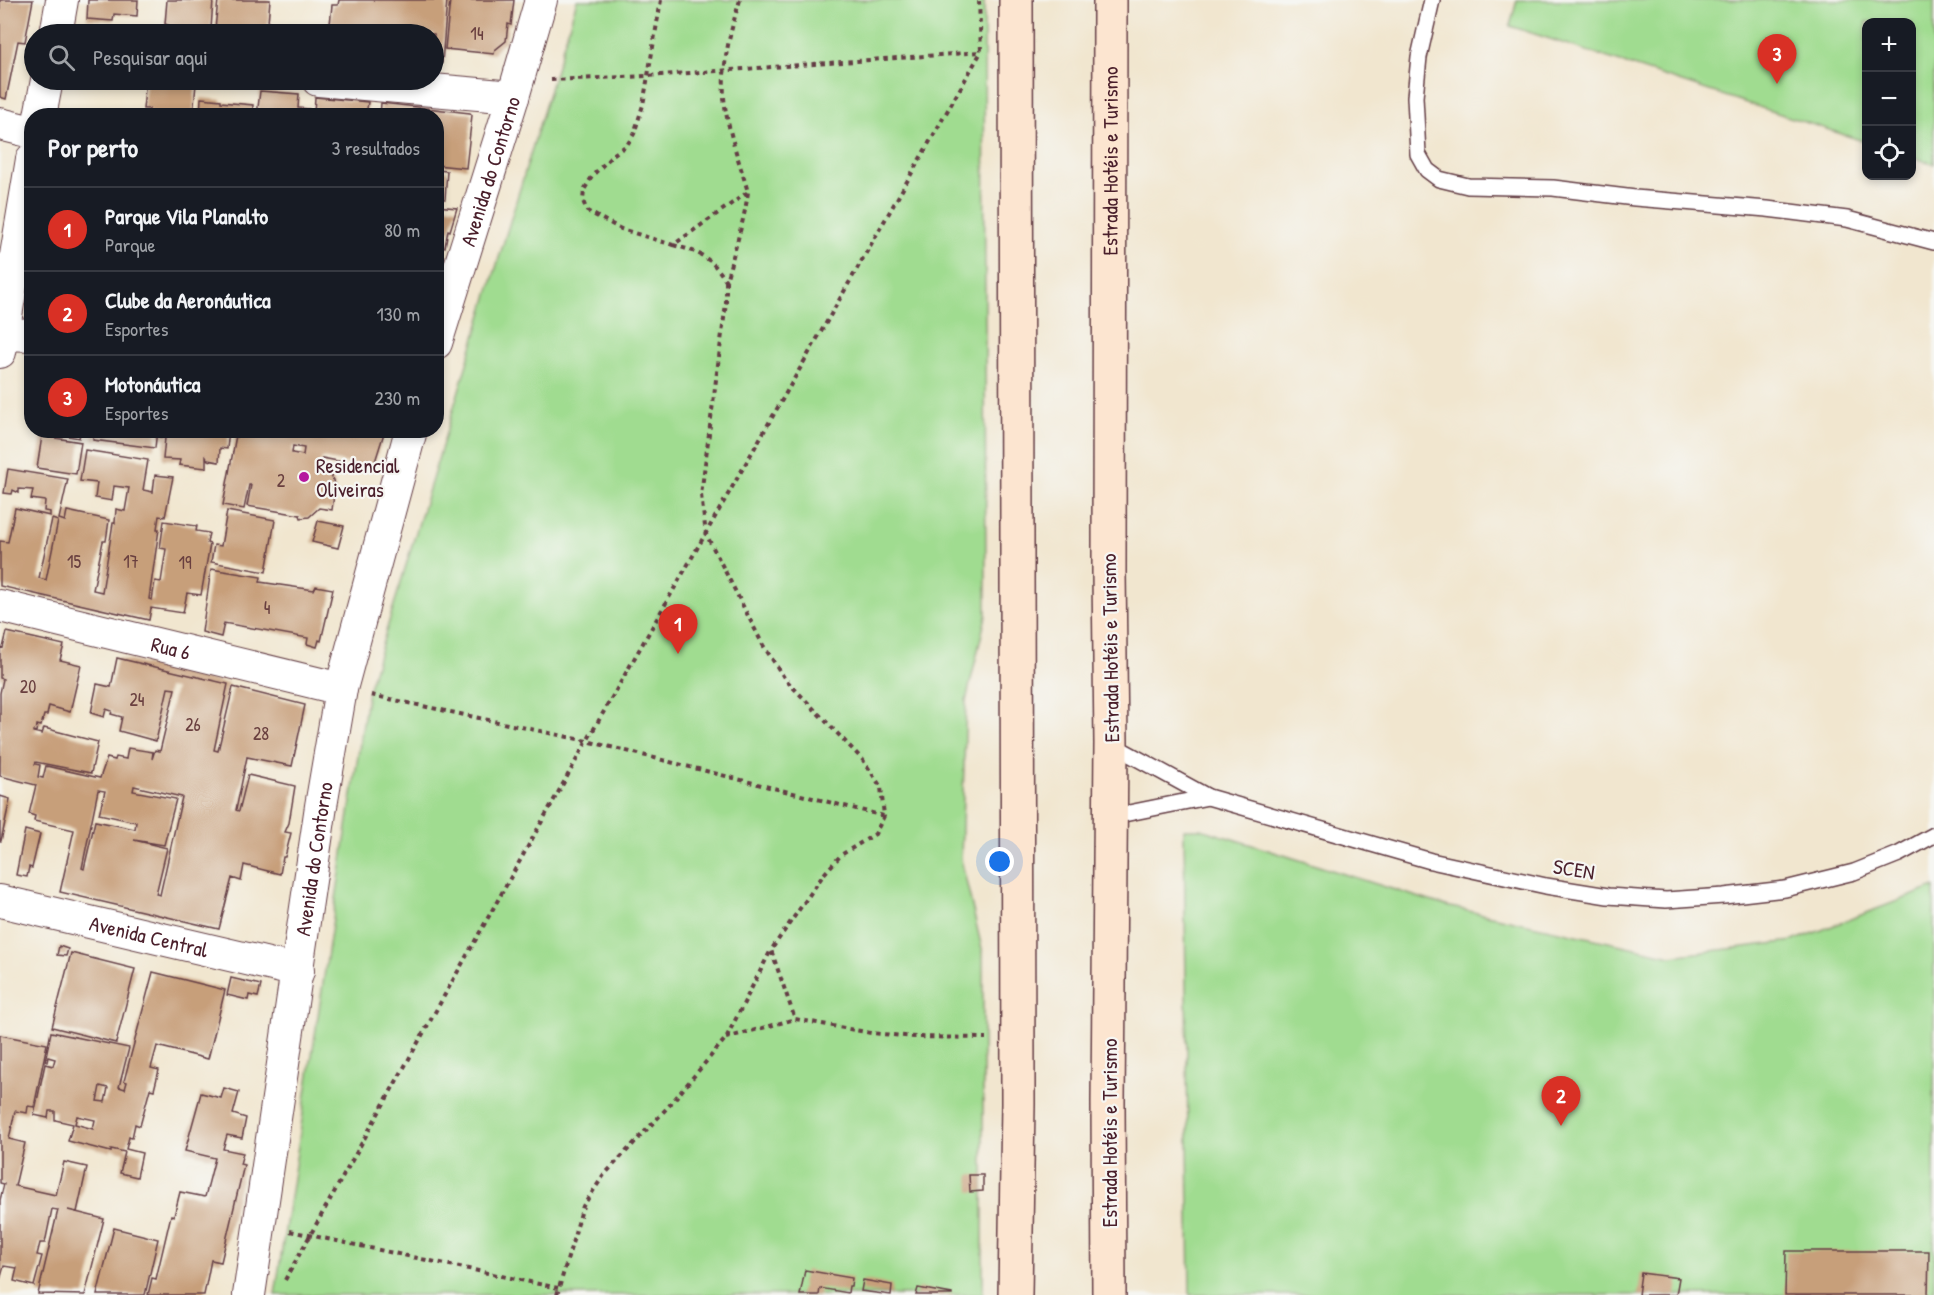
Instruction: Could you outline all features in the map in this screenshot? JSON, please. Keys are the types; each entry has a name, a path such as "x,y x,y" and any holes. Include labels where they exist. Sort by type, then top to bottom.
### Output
{"main road":[{"path":"1015,1295 1018,1038 1016,0"},
{"name":"Estrada Hotéis e Turismo","path":"1109,1295 1110,0"}],"street":[{"path":"58,24 62,0"},
{"name":"Avenida do Contorno","path":"444,317 541,0"},
{"path":"444,86 515,89"},
{"path":"41,108 45,90"},
{"path":"0,124 24,130"},
{"path":"12,340 24,231"},
{"name":"Avenida do Contorno","path":"249,1295 321,806 341,689 409,438"},
{"name":"Rua 6","path":"0,606 341,689"},
{"name":"Avenida Central","path":"0,901 298,971"}],"lane":[{"path":"1432,0 1419,57 1415,97 1418,154 1427,170 1439,179 1468,186 1553,188 1847,219 1934,242"},
{"name":"SCEN","path":"1111,744 1208,797 1431,861 1546,886 1608,896 1666,900 1785,889 1854,872 1899,854 1934,835"},
{"name":"SCEN","path":"1109,817 1208,797"}],"path":[{"path":"661,0 643,105 633,134 627,146 614,154 593,175 584,189 583,201 587,211 621,229 694,250 709,259 726,281"},
{"path":"557,1295 583,1206 596,1185 668,1107 726,1038 771,950 824,874 841,855 875,834 884,816 881,787 863,760 785,679 763,645 706,534 701,495 726,303 726,281 745,215 748,192 724,99 724,70 730,29 740,0"},
{"path":"283,1285 587,741 981,52 979,0"},
{"path":"515,89 724,70 1016,51"},
{"path":"673,245 748,192"},
{"path":"341,689 587,741 884,816"},
{"path":"771,950 795,1019"},
{"path":"726,1038 795,1019 871,1033 915,1037 1018,1038"},
{"path":"259,1228 277,1229 558,1288"}],"green space":[{"path":"577,0 984,0 986,616 966,701 961,859 983,953 983,1295 275,1295 368,691"},
{"path":"1517,0 1934,0 1934,164 1916,158 1916,18 1862,18 1862,141 1510,26"},
{"path":"1184,829 1201,829 1446,906 1671,956 1793,941 1934,887 1934,1295 1190,1295"}],"building":[{"path":"0,0 33,0 28,24 24,24 24,42 18,41 6,99 0,97"},
{"path":"88,0 138,0 137,16 114,14 113,21 87,19"},
{"path":"167,0 213,0 211,24 165,24"},
{"path":"218,0 270,0 268,24 216,24"},
{"path":"339,0 447,0 444,38 444,24 330,24 332,5 338,5"},
{"path":"450,0 514,0 511,25 508,24 506,41 495,50 494,54 445,49"},
{"path":"145,90 195,90 194,108 143,108"},
{"path":"260,91 299,94 298,108 258,108"},
{"path":"315,97 368,102 367,108 314,108"},
{"path":"201,98 253,105 253,108 200,108"},
{"path":"381,103 426,108 381,108"},
{"path":"444,110 472,115 466,168 444,166"},
{"path":"444,171 447,171 444,199"},
{"path":"444,207 457,208 450,231 448,230 445,247"},
{"path":"42,438 81,442 76,474 37,468"},
{"path":"93,438 156,438 155,448 93,440"},
{"path":"165,438 228,438 227,449 220,448 219,462 208,460 206,457 206,468 179,465 180,460 163,459"},
{"path":"236,438 382,438 373,468 322,458 321,466 330,472 335,486 332,510 319,508 309,517 301,518 300,515 247,506 251,485 249,485 244,509 223,505","holes":["293,446 304,448 303,455 292,453"]},
{"path":"85,450 148,460 143,490 153,492 155,475 173,477 165,517 159,516 149,599 152,600 155,581 161,582 166,549 160,548 164,521 197,526 196,531 209,533 207,543 210,544 201,595 187,593 183,613 151,608 149,620 0,586 0,541 8,542 15,508 50,516 50,512 44,511 45,501 31,499 33,490 19,489 19,493 13,490 12,494 4,493 8,469 68,479 59,519 65,521 67,511 109,520 93,590 102,592 116,509 125,511 129,488 114,486 112,501 95,498 97,483 80,481","holes":["52,519 58,521 46,580 39,578"]},
{"path":"227,511 275,520 266,572 211,562 214,545 221,546"},
{"path":"318,521 344,526 338,548 312,542"},
{"path":"211,569 261,577 260,582 314,590 316,586 333,589 321,641 319,640 317,647 307,644 308,638 224,623 221,637 202,632"},
{"path":"7,632 64,645 60,660 81,665 70,712 49,706 41,726 37,725 36,732 33,732 42,734 44,728 98,742 91,773 36,762 35,764 40,765 38,777 43,778 46,766 100,778 107,758 126,759 128,748 153,752 152,759 155,750 160,751 175,689 168,688 156,741 119,731 122,717 111,714 112,711 106,709 104,717 91,713 97,684 111,687 117,658 228,684 214,750 218,751 233,687 305,705 292,766 247,757 236,810 239,811 248,775 295,786 289,823 285,832 291,833 280,874 244,865 241,881 232,878 219,929 60,892 74,830 34,821 35,816 29,814 36,785 0,776 0,693 3,679 0,678 0,647 3,648","holes":["134,786 182,797 160,895 156,894 167,848 134,840 164,845 176,799 133,791","98,790 105,791 99,814 136,822 135,829 95,821 84,869 82,868"]},
{"path":"0,796 10,799 1,841 0,841"},
{"path":"25,830 40,834 32,868 29,867 27,877 16,875"},
{"path":"59,946 68,949 66,956 57,955"},
{"path":"71,953 135,969 116,1043 52,1027"},
{"path":"153,972 225,990 208,1059 157,1046 151,1068 159,1070 154,1090 150,1089 140,1126 135,1124 132,1138 129,1137 126,1149 142,1153 137,1177 120,1173 125,1152 111,1149 111,1152 68,1141 73,1124 55,1120 55,1111 49,1111 48,1118 34,1115 45,1064 53,1066 55,1059 48,1057 47,1062 45,1061 51,1032 129,1048 119,1087 125,1089 127,1082 124,1081","holes":["100,1086 108,1088 105,1102 97,1101","77,1116 95,1120 93,1129 75,1124"]},
{"path":"231,978 261,985 258,997 249,995 248,1000 227,995"},
{"path":"0,1035 47,1044 34,1107 28,1106 27,1113 15,1111 9,1139 25,1143 15,1186 56,1195 64,1162 87,1167 77,1212 68,1210 104,1219 85,1295 38,1294 58,1210 52,1209 45,1243 40,1243 37,1255 42,1256 34,1286 14,1281 17,1268 4,1266 0,1280 0,1200 4,1184 0,1183"},
{"path":"224,1088 239,1092 233,1114 246,1118 242,1138 227,1135 223,1149 243,1153 240,1164 244,1165 221,1262 211,1260 204,1295 148,1295 152,1278 156,1279 171,1215 174,1216 180,1192 205,1197 215,1158 185,1151 201,1093 221,1098"},
{"path":"969,1175 983,1175 983,1191 970,1192"},
{"path":"114,1228 158,1239 145,1295 97,1295"},
{"path":"1786,1251 1929,1251 1928,1295 1785,1295"},
{"path":"805,1270 852,1278 848,1293 820,1288 819,1295 800,1295"},
{"path":"1641,1273 1679,1278 1676,1295 1638,1295"},
{"path":"863,1280 892,1285 891,1295 861,1291"},
{"path":"918,1288 952,1294 952,1295 916,1295"}],"place":[{"name":"Motonáutica","path":"1777,84"},
{"name":"Residencial Oliveiras","path":"304,477"},
{"name":"Parque Vila Planalto","path":"678,654"},
{"name":"Clube da Aeronáutica","path":"1561,1126"}]}
